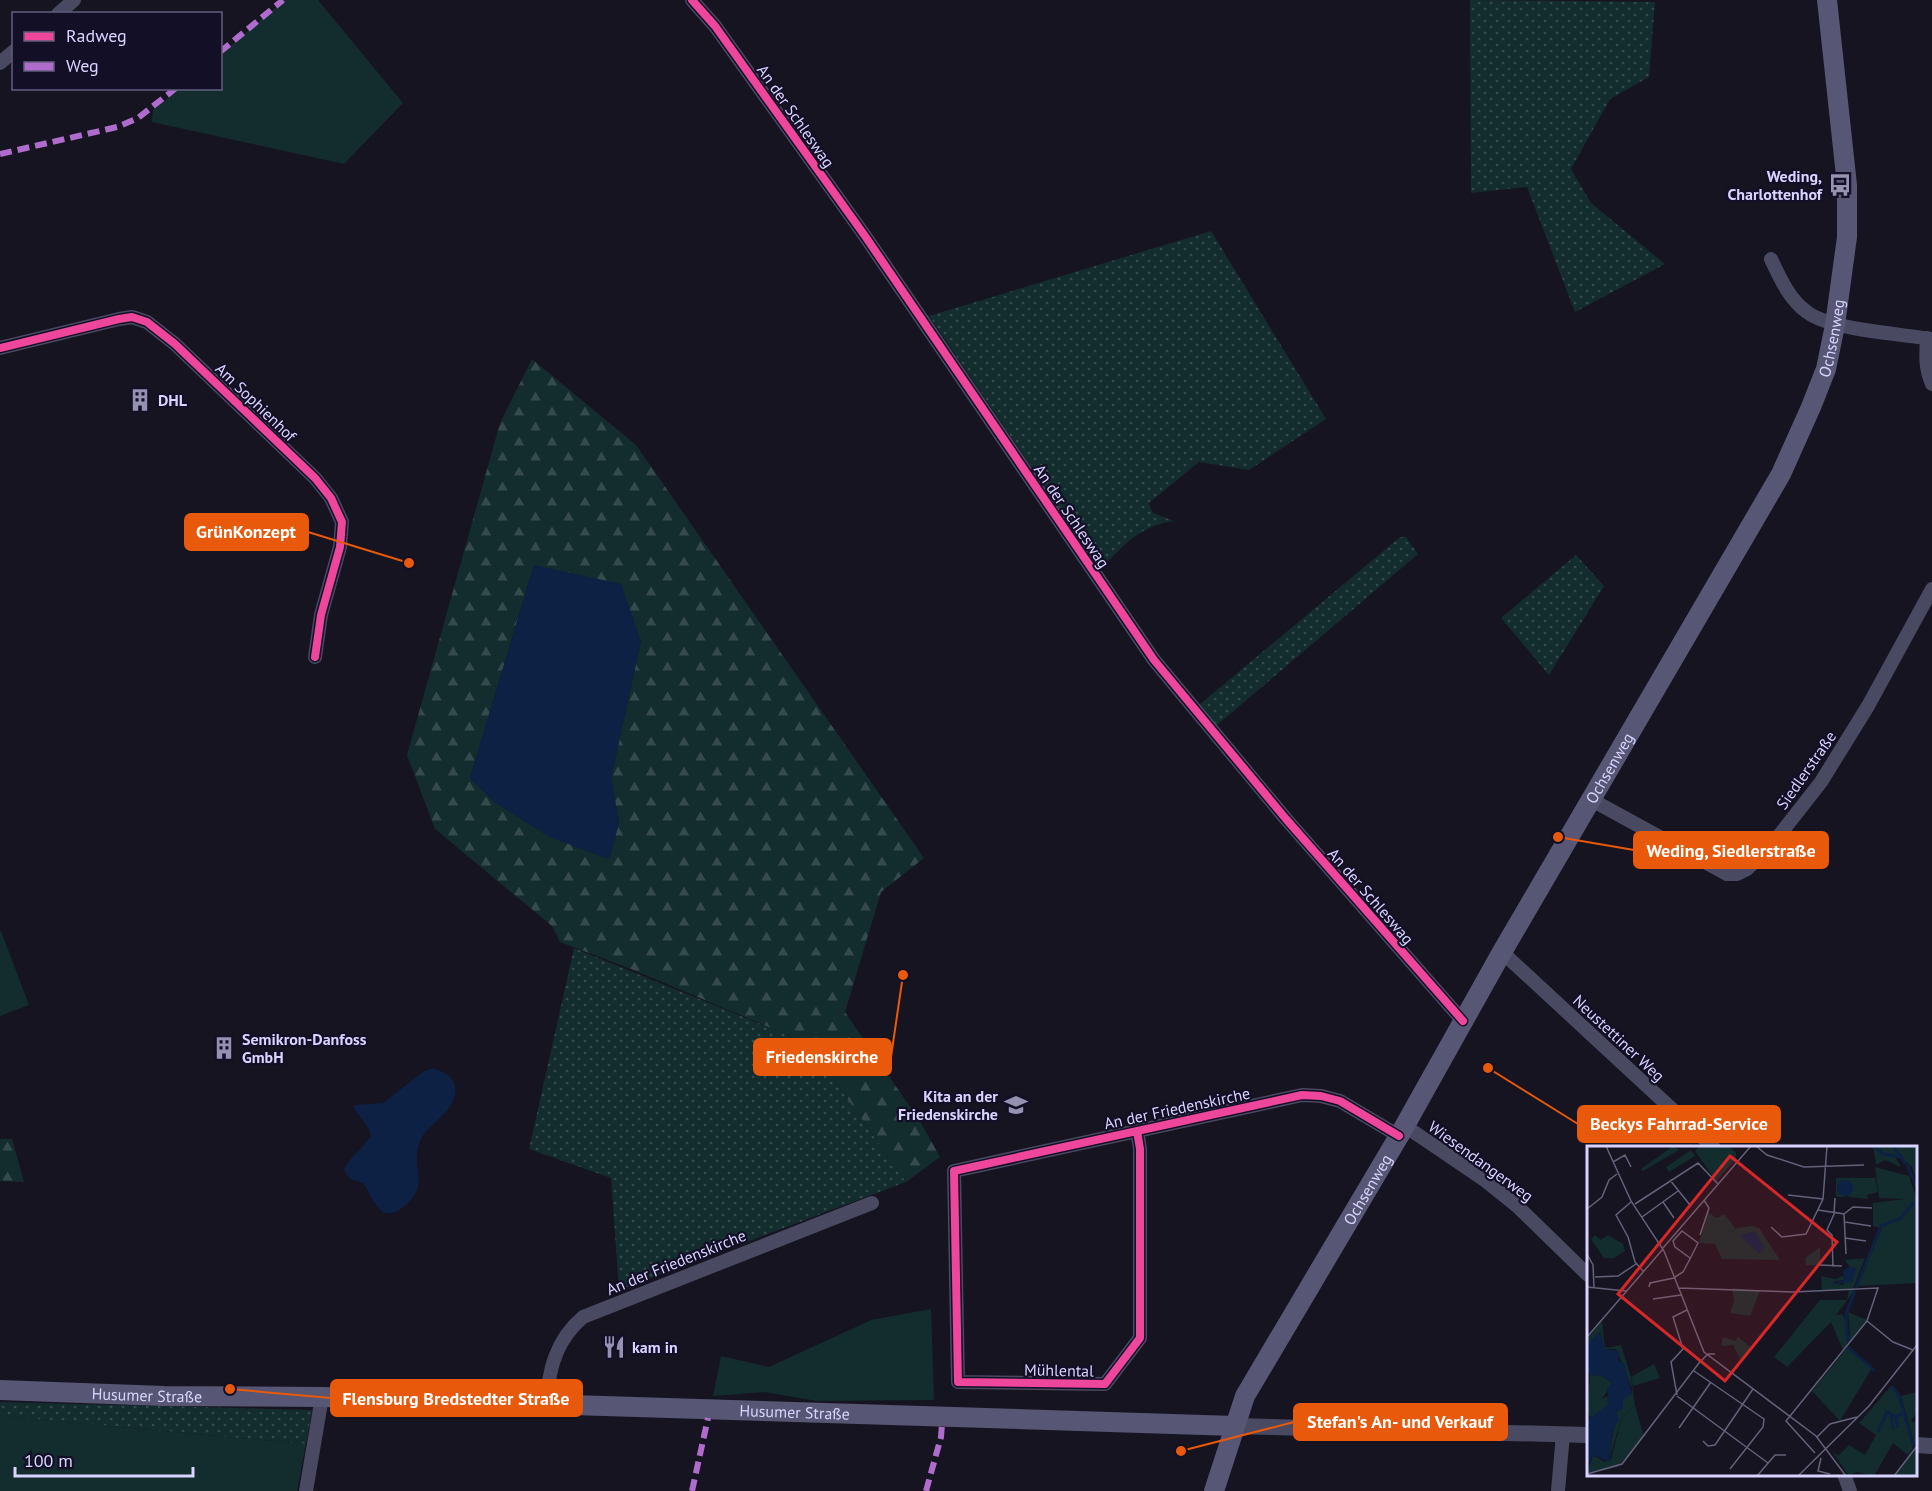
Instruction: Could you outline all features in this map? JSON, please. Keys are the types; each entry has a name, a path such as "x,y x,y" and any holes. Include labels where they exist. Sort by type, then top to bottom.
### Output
{"main road":[{"name":"Ochsenweg","path":"1214,1491 1245,1396 1402,1131 1590,799 1781,474 1811,407 1826,369 1835,325 1847,237 1847,185 1827,0"},
{"name":"Husumer Straße","path":"0,1390 164,1396 322,1397 1235,1426"}],"street":[{"path":"60,12 74,0"},
{"name":"An der Schleswag","path":"692,0 715,26 865,236 1154,660 1286,819 1463,1021"},
{"path":"0,63 12,53"},
{"path":"1771,259 1785,288 1796,303 1817,319 1835,325 1930,338 1925,361 1932,384"},
{"name":"Am Sophienhof","path":"0,348 119,319 132,317 147,322 175,344 315,478 331,498 342,522 340,547 321,615 315,657"},
{"name":"Siedlerstraße","path":"1590,799 1727,874 1737,874 1747,869 1770,848 1821,783 1868,706 1932,589"},
{"name":"Neustettiner Weg","path":"1502,952 1712,1146"},
{"name":"An der Friedenskirche","path":"954,1171 1302,1095 1321,1096 1340,1101 1402,1131"},
{"name":"Mühlental","path":"954,1171 958,1382 1105,1384 1140,1338 1140,1149 1137,1131"},
{"name":"Wiesendangerweg","path":"1402,1131 1486,1181 1517,1206 1587,1274"},
{"name":"An der Friedenskirche","path":"548,1404 548,1381 551,1367 562,1342 573,1325 583,1317 872,1203"},
{"path":"306,1491 322,1397"},
{"name":"Husumer Straße","path":"1235,1426 1587,1435"},
{"path":"1558,1491 1563,1434"},
{"path":"1917,1445 1932,1446"},
{"path":"1845,1476 1850,1491"}],"green space":[{"path":"284,0 318,0 403,103 344,164 152,122 153,110 178,90 222,90 222,53"},
{"path":"1470,0 1655,2 1649,77 1610,99 1571,169 1591,203 1665,264 1575,312 1527,187 1471,193"},
{"path":"1211,231 1326,419 1249,470 1199,462 1149,503 1153,513 1174,521 1151,527 1142,532 1101,569 929,316"},
{"path":"532,359 636,445 924,858 881,892 845,1012 921,1123 940,1157 906,1182 823,1064 790,1036 631,969 560,942 552,926 435,829 407,755 500,423","holes":["534,565 641,641 611,778 619,823 609,859 550,837 496,803 470,778"]},
{"path":"1405,536 1418,554 1216,726 1199,705 1399,538"},
{"path":"1576,555 1604,586 1549,675 1501,618"},
{"path":"0,932 29,1005 0,1016"},
{"path":"574,948 790,1036 823,1064 906,1182 619,1290 611,1178 529,1149"},
{"path":"0,1139 12,1139 24,1182 0,1181"},
{"path":"931,1309 934,1400 817,1401 764,1392 713,1396 721,1356 769,1367 871,1320"},
{"path":"0,1402 312,1410 306,1444 11,1417 0,1419"},
{"path":"11,1417 306,1444 297,1491 0,1491 0,1419"}],"water":[{"path":"534,565 621,584 641,641 611,778 619,823 609,859 550,837 496,803 470,778"},
{"path":"433,1068 452,1079 455,1088 453,1100 450,1107 428,1129 420,1141 417,1151 418,1184 416,1192 402,1208 394,1213 387,1213 377,1206 363,1183 353,1180 344,1169 371,1136 369,1129 353,1107 383,1103 423,1072"}],"marked path":[{"path":"222,50 283,0"},
{"path":"0,154 117,127 138,118 173,90"},
{"path":"692,1491 708,1418"},
{"path":"926,1491 941,1437 942,1424"}],"cycle path":[{"path":"692,0 715,26 865,236 1154,660 1286,819 1463,1021"},
{"path":"0,348 119,319 132,317 147,322 175,344 315,478 331,498 342,522 340,547 321,615 315,657"},
{"path":"1137,1131 1140,1149 1140,1338 1105,1384 958,1382 954,1171 1302,1095 1321,1096 1340,1101 1399,1136"}],"place":[{"name":"Weding, Charlottenhof","path":"1840,185"},
{"name":"DHL","path":"140,400"},
{"name":"GrünKonzept","path":"409,563"},
{"name":"Weding, Siedlerstraße","path":"1558,837"},
{"name":"Friedenskirche","path":"903,975"},
{"name":"Semikron-Danfoss GmbH","path":"224,1048"},
{"name":"Beckys Fahrrad-Service","path":"1488,1068"},
{"name":"Kita an der Friedenskirche","path":"1016,1105"},
{"name":"kam in","path":"614,1347"},
{"name":"Flensburg Bredstedter Straße","path":"230,1389"},
{"name":"Stefan's An- und Verkauf","path":"1181,1451"}]}
